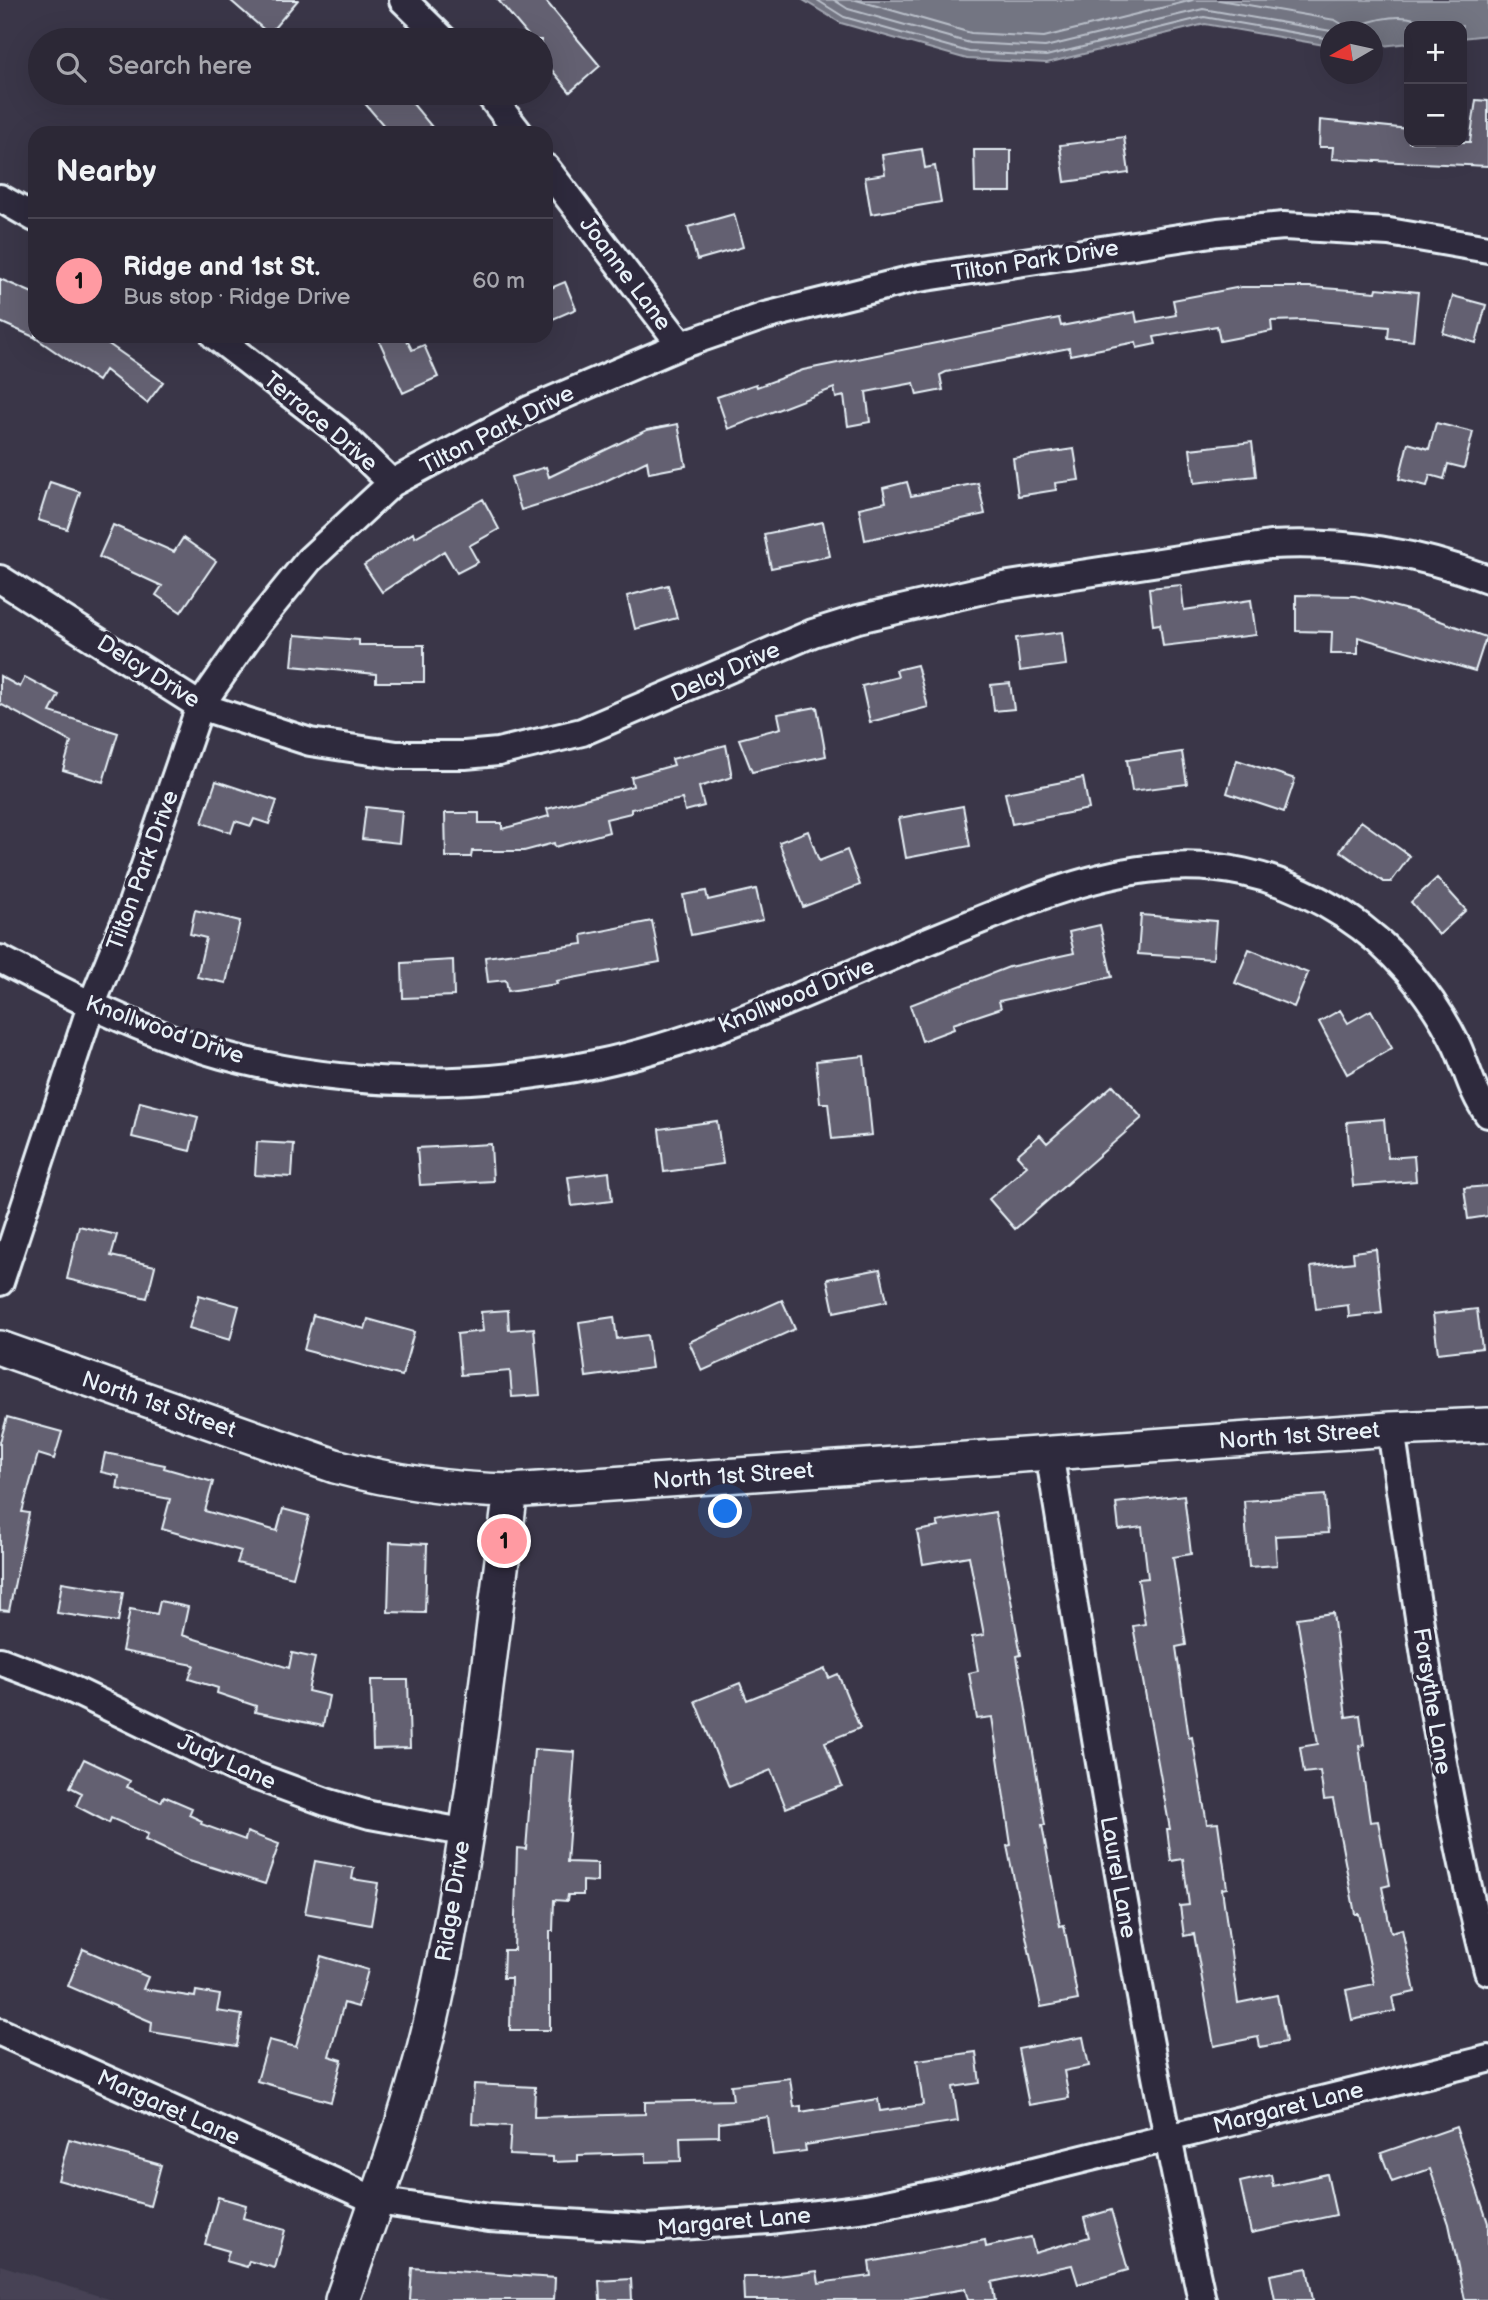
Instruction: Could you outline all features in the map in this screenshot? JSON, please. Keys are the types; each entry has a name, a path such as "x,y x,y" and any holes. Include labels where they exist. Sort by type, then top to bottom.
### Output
{"street":[{"path":"403,0 432,28"},
{"path":"497,105 514,126"},
{"name":"Joanne Lane","path":"553,177 681,345"},
{"path":"0,198 28,214"},
{"name":"Tilton Park Drive","path":"0,1282 91,1006 128,915 200,706 257,624 309,560 392,483 529,410 681,345 765,316 913,279 1219,232 1310,226 1390,232 1488,248"},
{"name":"Terrace Drive","path":"224,343 338,431 392,483"},
{"name":"Delcy Drive","path":"0,579 200,706 310,742 419,756 476,754 582,733 813,633 918,604 996,587 1270,545 1310,543 1374,547 1488,579"},
{"name":"Knollwood Drive","path":"0,959 91,1006 222,1055 310,1072 397,1080 474,1079 550,1072 596,1064 692,1037 1001,910 1086,879 1148,867 1202,867 1262,878 1310,895 1373,935 1430,998 1455,1043 1488,1114"},
{"name":"North 1st Street","path":"0,1348 335,1466 424,1486 511,1491 1049,1452 1488,1425"},
{"name":"Forsythe Lane","path":"1391,1429 1437,1732 1488,1971"},
{"name":"Laurel Lane","path":"1049,1452 1105,1798 1166,2137 1202,2300"},
{"name":"Ridge Drive","path":"342,2300 419,2069 432,2015 456,1889 511,1491"},
{"name":"Judy Lane","path":"0,1661 63,1685 239,1770 314,1798 370,1815 463,1832"},
{"name":"Margaret Lane","path":"0,2032 377,2201 489,2218 648,2228 769,2220 866,2208 961,2189 1488,2059"}],"shaded area":[{"path":"0,2265 112,2300 0,2300"}],"water":[{"path":"803,0 1488,0 1488,35 1467,37 1467,21 1404,21 1404,44 1383,46 1383,21 1320,21 1320,44 1205,24 1047,63 967,59 841,23"}],"building":[{"path":"230,0 298,0 274,28 262,28"},
{"path":"498,0 545,0 600,66 570,92 553,71 553,28 522,28"},
{"path":"1476,100 1488,101 1488,166 1332,159 1333,147 1319,147 1320,120 1404,128 1404,147 1467,147 1467,142 1470,142"},
{"path":"366,105 414,105 431,126 384,126"},
{"path":"1124,137 1129,173 1065,182 1060,145"},
{"path":"922,149 925,168 935,166 941,202 871,214 865,177 885,174 882,155"},
{"path":"974,150 1011,150 1011,192 975,192"},
{"path":"734,214 743,247 697,260 688,227"},
{"path":"0,279 28,291 28,334 0,322"},
{"path":"565,282 576,309 553,319 553,287"},
{"path":"1241,287 1310,287 1376,292 1377,288 1418,292 1413,341 1388,338 1389,327 1306,320 1271,321 1272,331 1220,341 1217,326 1154,337 1156,344 1137,348 1136,342 1070,355 1069,348 946,372 940,375 943,390 917,395 914,383 866,392 870,422 848,426 844,396 836,398 834,388 728,429 717,397 756,384 757,387 803,370 1059,318 1061,326 1135,312 1137,322 1176,315 1173,300"},
{"path":"1453,296 1486,305 1476,343 1443,333"},
{"path":"43,343 107,343 163,382 147,403 105,370 98,381"},
{"path":"380,343 408,343 412,350 424,345 438,377 403,393"},
{"path":"1436,423 1473,432 1464,468 1448,464 1444,479 1430,475 1427,486 1399,479 1408,443 1429,449"},
{"path":"678,424 686,466 649,473 647,461 591,488 521,510 511,477 546,467 549,477 647,430"},
{"path":"1252,442 1256,476 1194,483 1190,449"},
{"path":"1074,449 1079,480 1055,483 1056,490 1018,496 1013,458"},
{"path":"50,482 80,492 67,529 38,520"},
{"path":"907,482 911,496 978,483 985,514 865,540 859,508 886,502 883,488"},
{"path":"483,499 499,529 469,546 478,562 457,573 444,551 382,592 364,565 413,533 415,537"},
{"path":"823,522 830,556 771,568 764,534"},
{"path":"113,525 174,552 183,538 216,561 181,612 156,595 162,586 99,557"},
{"path":"668,585 677,618 635,629 627,596"},
{"path":"1181,585 1184,610 1251,600 1256,635 1163,646 1160,624 1153,625 1149,588"},
{"path":"1296,595 1355,596 1415,612 1486,637 1475,671 1358,637 1358,654 1331,654 1332,632 1296,631"},
{"path":"1062,632 1066,665 1020,671 1016,638"},
{"path":"295,635 359,640 359,645 424,645 424,682 376,682 376,674 292,666"},
{"path":"917,665 928,707 870,722 862,686 898,677 896,670"},
{"path":"0,676 20,687 25,677 59,695 50,712 118,733 103,782 63,770 71,742 0,704"},
{"path":"1010,683 1014,709 994,711 991,685"},
{"path":"817,707 826,756 752,772 739,739 781,728 778,714"},
{"path":"726,745 732,777 699,787 704,806 685,811 682,799 631,809 631,813 606,819 609,832 555,847 554,843 524,851 472,851 471,857 446,857 445,813 479,813 479,823 502,823 502,829 549,816 547,809 633,786 631,777 674,765 672,759"},
{"path":"1182,752 1187,784 1132,791 1127,760"},
{"path":"1237,760 1295,779 1284,812 1227,793"},
{"path":"1083,778 1089,809 1012,824 1005,793"},
{"path":"216,781 277,801 269,824 254,819 251,826 235,821 231,833 202,823"},
{"path":"963,806 970,846 906,858 899,818"},
{"path":"366,807 402,811 399,843 362,839"},
{"path":"1361,821 1410,856 1391,882 1384,882 1340,851"},
{"path":"808,831 819,861 847,850 860,885 803,907 779,842"},
{"path":"1437,878 1466,910 1439,935 1411,902"},
{"path":"756,889 763,920 691,935 683,895 706,891 708,900"},
{"path":"195,910 240,921 226,983 197,977 206,938 190,934"},
{"path":"1141,915 1216,921 1213,959 1138,954"},
{"path":"652,921 660,962 556,981 557,984 508,991 506,980 488,982 485,957 583,944 582,935"},
{"path":"1100,925 1112,977 999,1001 1001,1008 953,1024 954,1029 922,1041 910,1005 1009,967 1074,953 1069,932"},
{"path":"1249,949 1308,973 1294,1007 1235,983"},
{"path":"453,960 454,996 403,998 402,963"},
{"path":"1340,1010 1348,1023 1371,1010 1392,1048 1347,1074 1319,1022"},
{"path":"864,1056 872,1135 832,1139 828,1103 820,1103 816,1061"},
{"path":"1113,1085 1142,1118 1015,1229 989,1199 1027,1166 1017,1155 1040,1135 1047,1143"},
{"path":"140,1102 198,1117 190,1151 132,1137"},
{"path":"1384,1119 1388,1158 1414,1156 1416,1181 1353,1186 1347,1122"},
{"path":"717,1121 723,1164 664,1172 659,1129"},
{"path":"257,1142 294,1144 292,1177 255,1175"},
{"path":"491,1144 493,1181 420,1185 417,1148"},
{"path":"609,1172 612,1201 572,1206 568,1177"},
{"path":"1488,1186 1488,1216 1468,1219 1464,1188"},
{"path":"79,1226 117,1235 111,1256 155,1266 147,1298 67,1279"},
{"path":"1376,1249 1382,1313 1349,1317 1348,1305 1316,1309 1311,1267 1354,1262 1353,1252"},
{"path":"880,1269 887,1301 834,1312 827,1279"},
{"path":"199,1295 239,1306 230,1340 189,1328"},
{"path":"782,1300 795,1329 702,1371 689,1342"},
{"path":"1477,1309 1482,1348 1438,1353 1433,1314"},
{"path":"508,1310 509,1330 534,1328 540,1395 512,1397 510,1371 461,1375 457,1334 483,1331 481,1312"},
{"path":"313,1315 365,1329 368,1319 414,1332 402,1376 304,1350"},
{"path":"614,1317 617,1339 647,1335 652,1368 586,1377 579,1322"},
{"path":"7,1417 62,1432 54,1459 38,1454 22,1512 29,1513 9,1611 0,1610 0,1442"},
{"path":"105,1453 165,1465 164,1468 213,1482 205,1511 277,1531 283,1509 309,1516 293,1577 237,1563 241,1551 162,1529 170,1499 117,1489 119,1476 101,1472"},
{"path":"1184,1495 1191,1554 1173,1557 1186,1645 1176,1647 1189,1738 1192,1737 1207,1824 1218,1823 1227,1888 1222,1889 1238,2003 1277,1995 1286,2042 1260,2047 1258,2037 1214,2046 1194,1934 1184,1936 1180,1906 1189,1905 1183,1859 1171,1861 1167,1829 1170,1829 1133,1626 1145,1624 1138,1579 1148,1578 1142,1527 1119,1530 1116,1503"},
{"path":"1325,1495 1328,1533 1275,1536 1277,1565 1249,1567 1244,1501"},
{"path":"995,1512 1021,1655 1017,1656 1045,1825 1042,1825 1060,1926 1064,1925 1078,2000 1041,2007 1007,1846 1011,1845 992,1717 977,1719 969,1673 978,1671 972,1637 984,1635 969,1556 923,1564 917,1531 939,1527 937,1522"},
{"path":"390,1542 427,1544 425,1613 388,1612"},
{"path":"62,1582 123,1592 118,1622 57,1613"},
{"path":"160,1601 188,1607 182,1635 289,1668 292,1653 315,1658 308,1691 329,1696 323,1726 255,1712 256,1706 217,1693 218,1688 189,1679 194,1665 122,1651 130,1609 157,1614"},
{"path":"1333,1613 1346,1717 1360,1715 1364,1745 1359,1746 1370,1822 1378,1821 1390,1885 1382,1887 1391,1932 1402,1929 1415,1992 1392,1997 1395,2011 1352,2020 1346,1990 1374,1984 1359,1914 1355,1914 1333,1799 1324,1800 1320,1771 1304,1773 1300,1747 1318,1744 1297,1618"},
{"path":"825,1669 829,1678 838,1674 860,1728 825,1742 842,1786 786,1808 771,1770 729,1787 695,1701 740,1683 747,1700"},
{"path":"371,1680 408,1680 410,1748 373,1749"},
{"path":"534,1749 575,1752 567,1862 597,1863 597,1882 583,1881 583,1895 568,1895 567,1901 554,1900 553,1931 550,1931 550,2030 510,2030 511,1978 503,1978 504,1950 514,1950 517,1848 526,1849"},
{"path":"84,1759 130,1781 127,1787 161,1802 164,1796 192,1808 189,1815 202,1821 201,1824 245,1840 247,1832 279,1844 265,1884 186,1859 145,1840 148,1834 111,1818 109,1823 76,1806 82,1793 70,1787"},
{"path":"315,1861 354,1868 352,1879 378,1883 371,1925 305,1913"},
{"path":"83,1949 148,1977 143,1989 195,1997 196,1991 220,1995 217,2011 242,2015 237,2046 151,2032 152,2022 68,1986"},
{"path":"321,1956 368,1970 358,2007 344,2003 329,2056 342,2060 331,2102 257,2081 269,2040 296,2047"},
{"path":"1083,2037 1089,2066 1064,2071 1069,2098 1029,2105 1018,2049"},
{"path":"976,2052 980,2083 953,2087 958,2121 805,2145 806,2151 773,2155 768,2117 719,2123 719,2136 680,2137 681,2161 646,2162 646,2153 578,2155 578,2161 553,2162 553,2157 509,2155 511,2126 472,2124 474,2084 535,2087 534,2117 645,2114 645,2102 733,2100 731,2085 790,2078 794,2107 801,2106 801,2112 878,2099 880,2111 923,2105 917,2060"},
{"path":"1456,2127 1488,2223 1488,2300 1465,2300 1449,2224 1430,2169 1392,2182 1381,2153"},
{"path":"69,2139 161,2165 150,2206 58,2180"},
{"path":"1327,2174 1336,2215 1251,2233 1240,2182 1271,2175 1273,2186"},
{"path":"218,2197 246,2205 243,2218 285,2230 275,2268 249,2261 247,2267 226,2261 229,2251 205,2244"},
{"path":"1111,2210 1128,2270 1078,2284 1072,2265 992,2282 995,2300 968,2300 965,2289 900,2300 744,2300 743,2277 770,2277 817,2271 819,2283 871,2276 869,2262 985,2240 986,2247 1031,2237 1035,2253 1089,2237 1084,2218"},
{"path":"412,2268 555,2278 554,2300 410,2300"},
{"path":"1307,2268 1313,2300 1275,2300 1270,2275"},
{"path":"631,2279 632,2300 600,2300 599,2281"}],"place":[{"name":"Ridge and 1st St.","path":"504,1541"}]}
